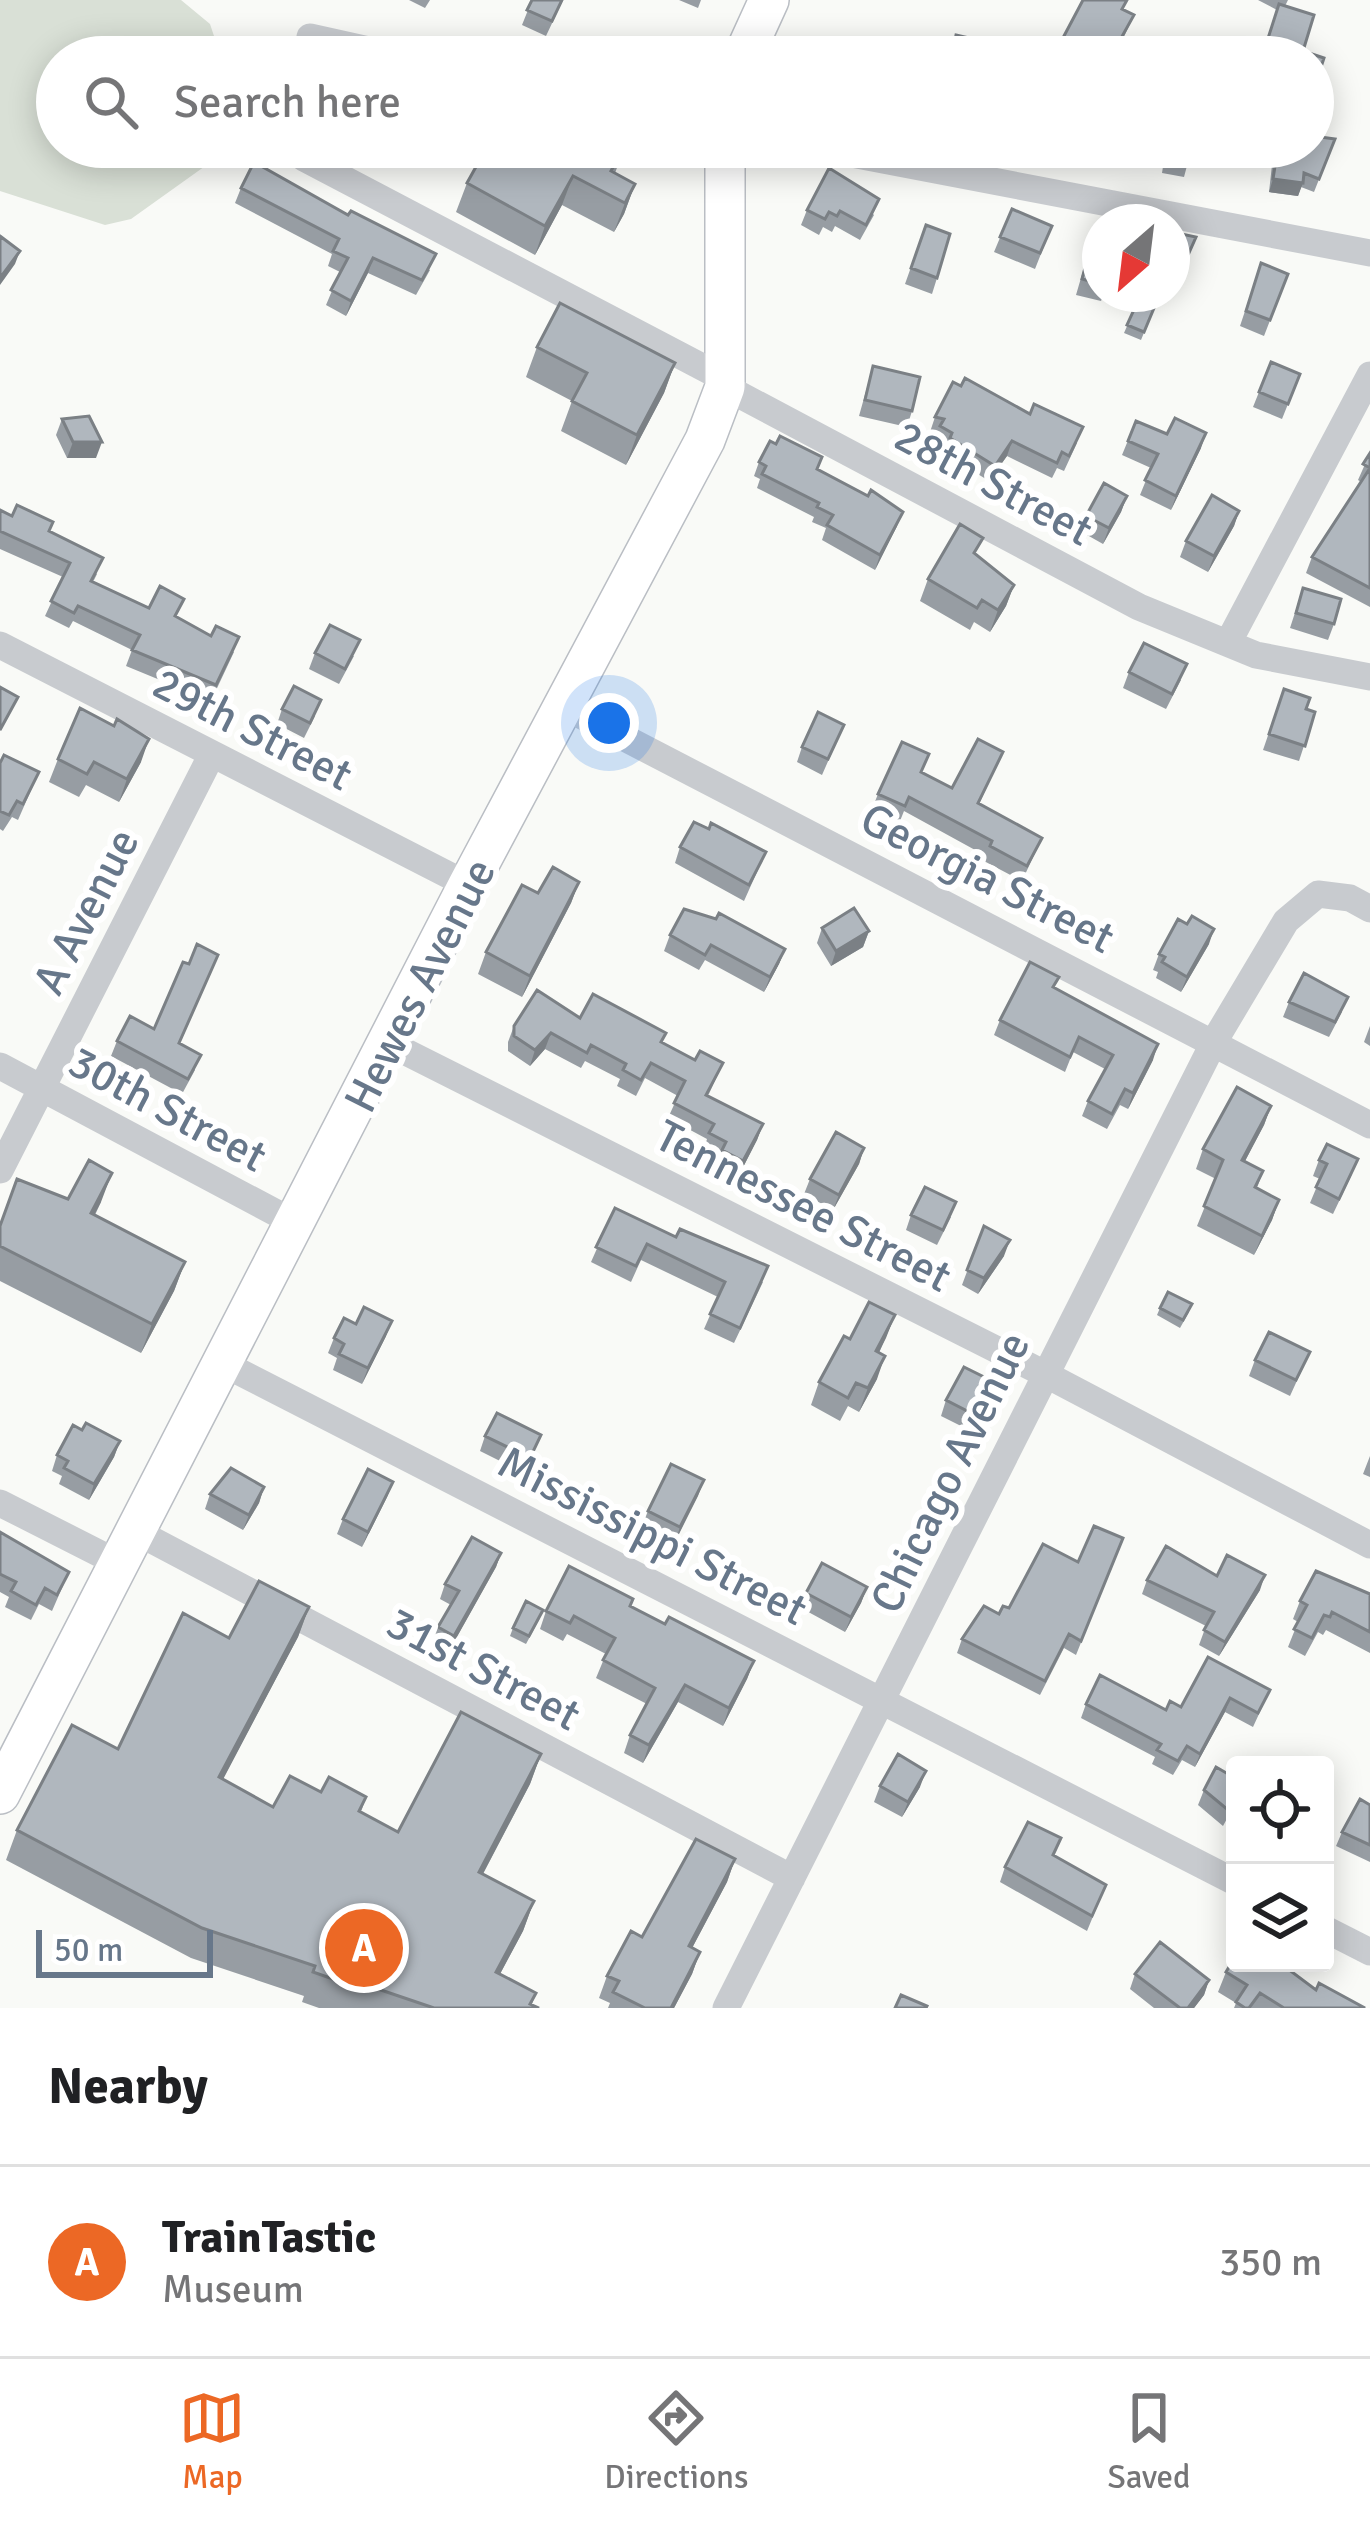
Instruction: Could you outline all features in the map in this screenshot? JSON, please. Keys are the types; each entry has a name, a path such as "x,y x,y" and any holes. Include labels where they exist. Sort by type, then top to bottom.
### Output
{"main road":[{"path":"753,36 769,0"},
{"name":"Hewes Avenue","path":"0,1794 468,885 705,440 725,383 725,168"}],"street":[{"name":"28th Street","path":"323,168 1138,607 1256,655 1370,677"},
{"path":"925,168 1370,253"},
{"path":"1228,643 1370,375"},
{"name":"29th Street","path":"0,645 468,885"},
{"name":"Georgia Street","path":"565,707 1216,1040 1370,1125"},
{"name":"A Avenue","path":"0,1170 212,754"},
{"name":"Chicago Avenue","path":"726,2008 885,1700 1043,1372 1254,975 1286,921 1318,894 1351,898 1370,908"},
{"name":"Tennessee Street","path":"390,1044 1043,1372 1370,1545"},
{"name":"30th Street","path":"0,1066 297,1224"},
{"name":"Mississippi Street","path":"224,1364 1226,1877"},
{"name":"31st Street","path":"0,1503 128,1548 792,1878"},
{"path":"1334,1934 1370,1952"}],"shaded area":[{"path":"0,0 181,0 210,24 214,36 36,36 36,168 202,168 131,219 105,225 0,191"}],"building":[{"path":"532,0 562,0 552,21 527,10"},
{"path":"1083,0 1127,0 1122,9 1134,15 1122,36 1064,36"},
{"path":"1279,4 1314,15 1308,36 1269,36"},
{"path":"251,168 265,168 348,215 351,211 436,254 422,280 373,258 351,301 331,290 348,258 333,251 339,239 241,188"},
{"path":"475,168 613,168 635,184 625,203 573,176 545,226 467,183"},
{"path":"829,168 879,199 866,225 840,211 837,216 829,212 825,219 807,210"},
{"path":"1275,168 1323,168 1319,179 1304,173 1303,183 1273,179"},
{"path":"1012,209 1052,226 1040,253 1000,237"},
{"path":"926,225 950,234 937,278 911,268"},
{"path":"0,236 20,251 0,278"},
{"path":"1261,263 1288,274 1270,320 1246,311"},
{"path":"560,303 675,363 637,435 572,401 587,373 537,347"},
{"path":"1133,312 1152,312 1144,332 1127,325"},
{"path":"1271,362 1300,374 1288,404 1259,392"},
{"path":"873,366 920,377 912,411 865,400"},
{"path":"965,378 1030,414 1034,404 1083,427 1069,456 1062,452 1057,463 1012,441 995,466 950,438 952,433 940,426 944,419 935,417 953,382 961,386"},
{"path":"89,416 102,442 73,442 62,419"},
{"path":"1175,418 1206,433 1176,496 1145,480 1158,454 1128,441 1136,421 1167,434"},
{"path":"780,436 822,457 817,469 868,496 871,490 903,512 880,555 827,525 833,515 817,507 819,503 762,474 766,466 759,462 770,441 776,444"},
{"path":"1370,468 1370,588 1312,557"},
{"path":"1104,483 1127,496 1109,528 1086,516"},
{"path":"1212,495 1239,511 1214,556 1186,541"},
{"path":"17,505 53,522 49,531 103,558 91,581 149,608 160,586 184,599 175,616 211,636 216,626 239,637 216,685 132,650 140,635 78,606 74,613 51,601 70,563 0,531 0,510 12,516"},
{"path":"960,524 983,538 974,553 1014,585 998,610 982,600 977,608 928,579"},
{"path":"1303,588 1341,599 1334,624 1296,613"},
{"path":"330,625 360,640 345,669 315,653"},
{"path":"1144,643 1187,664 1172,694 1129,672"},
{"path":"294,686 321,700 310,723 282,709"},
{"path":"0,687 18,697 0,730"},
{"path":"1284,689 1310,698 1306,709 1315,712 1305,746 1269,734"},
{"path":"80,708 114,726 117,719 149,739 127,779 94,762 87,774 58,759"},
{"path":"818,712 844,725 828,759 802,747"},
{"path":"978,739 1003,752 978,803 1042,838 1027,866 990,846 992,841 909,797 905,806 878,794 902,742 929,754 921,772 952,788"},
{"path":"4,755 39,772 23,804 17,801 9,815 0,811"},
{"path":"694,822 709,829 711,823 766,852 749,885 680,847"},
{"path":"553,867 579,882 530,976 486,952 522,885 538,893"},
{"path":"854,908 869,931 836,951 822,928"},
{"path":"684,909 716,919 719,913 785,949 770,977 711,945 705,955 670,935"},
{"path":"1192,916 1214,929 1187,977 1162,962 1165,957 1159,954 1178,919 1187,924"},
{"path":"197,944 218,955 179,1043 201,1055 188,1079 117,1041 130,1016 154,1029 183,962 189,964"},
{"path":"1030,962 1059,977 1053,987 1158,1044 1133,1093 1125,1089 1112,1114 1088,1101 1113,1055 1079,1037 1070,1057 1000,1020"},
{"path":"1304,973 1348,997 1335,1022 1289,1002"},
{"path":"537,990 580,1018 593,994 666,1033 661,1042 695,1060 700,1051 723,1063 706,1095 763,1124 743,1161 722,1150 726,1142 709,1133 714,1124 674,1103 685,1081 651,1063 641,1080 623,1070 626,1064 591,1045 587,1053 551,1033 535,1050 514,1036 514,1026"},
{"path":"1237,1087 1271,1106 1242,1160 1263,1171 1255,1187 1279,1200 1262,1236 1204,1206 1223,1160 1203,1149"},
{"path":"836,1132 864,1148 839,1195 810,1179"},
{"path":"1327,1144 1358,1159 1339,1199 1316,1187 1327,1164 1319,1160"},
{"path":"89,1160 112,1173 91,1213 185,1262 152,1324 0,1246 0,1226 17,1179 68,1199"},
{"path":"925,1187 956,1202 943,1230 911,1215"},
{"path":"615,1208 676,1237 680,1229 768,1266 740,1328 710,1314 725,1282 647,1244 636,1266 596,1247"},
{"path":"984,1226 1010,1240 984,1278 967,1270"},
{"path":"1168,1292 1192,1304 1183,1320 1160,1308"},
{"path":"869,1302 895,1315 876,1351 885,1356 868,1388 856,1383 848,1398 819,1382"},
{"path":"364,1307 392,1321 368,1368 339,1354 344,1344 334,1338 344,1318 356,1324"},
{"path":"1269,1332 1310,1352 1296,1380 1255,1360"},
{"path":"964,1367 994,1382 977,1416 946,1400"},
{"path":"497,1413 541,1435 530,1458 485,1436"},
{"path":"86,1423 120,1441 94,1484 64,1468 68,1461 57,1455 73,1425 82,1430"},
{"path":"671,1464 704,1480 680,1527 648,1511"},
{"path":"231,1468 264,1487 249,1515 210,1494"},
{"path":"368,1469 393,1482 368,1532 343,1519"},
{"path":"1094,1526 1123,1538 1081,1641 1069,1634 1045,1681 962,1639 984,1606 999,1614 1003,1606 1009,1608 1043,1544 1078,1562"},
{"path":"0,1532 69,1572 57,1595 45,1588 36,1605 11,1591 16,1582 0,1574"},
{"path":"472,1537 501,1553 454,1636 438,1627 459,1591 445,1584"},
{"path":"1166,1546 1217,1576 1227,1555 1265,1575 1225,1642 1204,1630 1214,1612 1147,1580"},
{"path":"822,1563 867,1587 851,1617 806,1593"},
{"path":"569,1566 633,1599 630,1606 665,1624 669,1617 754,1661 729,1708 685,1685 649,1745 630,1735 655,1688 603,1660 615,1638 574,1616 570,1623 546,1611"},
{"path":"1316,1571 1370,1594 1370,1632 1332,1612 1330,1617 1324,1615 1312,1638 1294,1629 1307,1605 1300,1601"},
{"path":"259,1581 309,1607 219,1777 273,1807 290,1776 321,1792 329,1777 366,1797 359,1811 398,1832 461,1712 541,1754 479,1872 534,1901 496,1972 536,1993 530,2004 539,2008 434,2008 369,1986 367,1991 313,1972 315,1966 202,1928 17,1830 72,1725 118,1749 183,1613 229,1638"},
{"path":"526,1601 543,1610 529,1636 513,1628"},
{"path":"1208,1657 1270,1690 1258,1713 1230,1698 1200,1754 1187,1746 1178,1761 1157,1750 1161,1744 1086,1704 1100,1675 1166,1710 1170,1701 1181,1707"},
{"path":"898,1754 926,1771 908,1802 880,1786"},
{"path":"1216,1767 1226,1773 1226,1808 1204,1790"},
{"path":"1360,1799 1370,1805 1370,1845 1342,1832"},
{"path":"1028,1822 1061,1838 1053,1855 1106,1885 1092,1916 1005,1867"},
{"path":"696,1839 735,1859 689,1946 700,1952 671,2008 645,2008 613,1992 619,1981 607,1976 631,1931 642,1937"},
{"path":"1160,1942 1209,1980 1188,2008 1180,2008 1135,1974"},
{"path":"1226,1972 1292,1972 1316,1990 1319,1983 1365,2008 1284,2008 1260,1993 1245,2008 1236,2002 1247,1985"},
{"path":"901,1995 927,2006 895,2008"}],"place":[{"name":"TrainTastic","path":"364,1948"}]}
